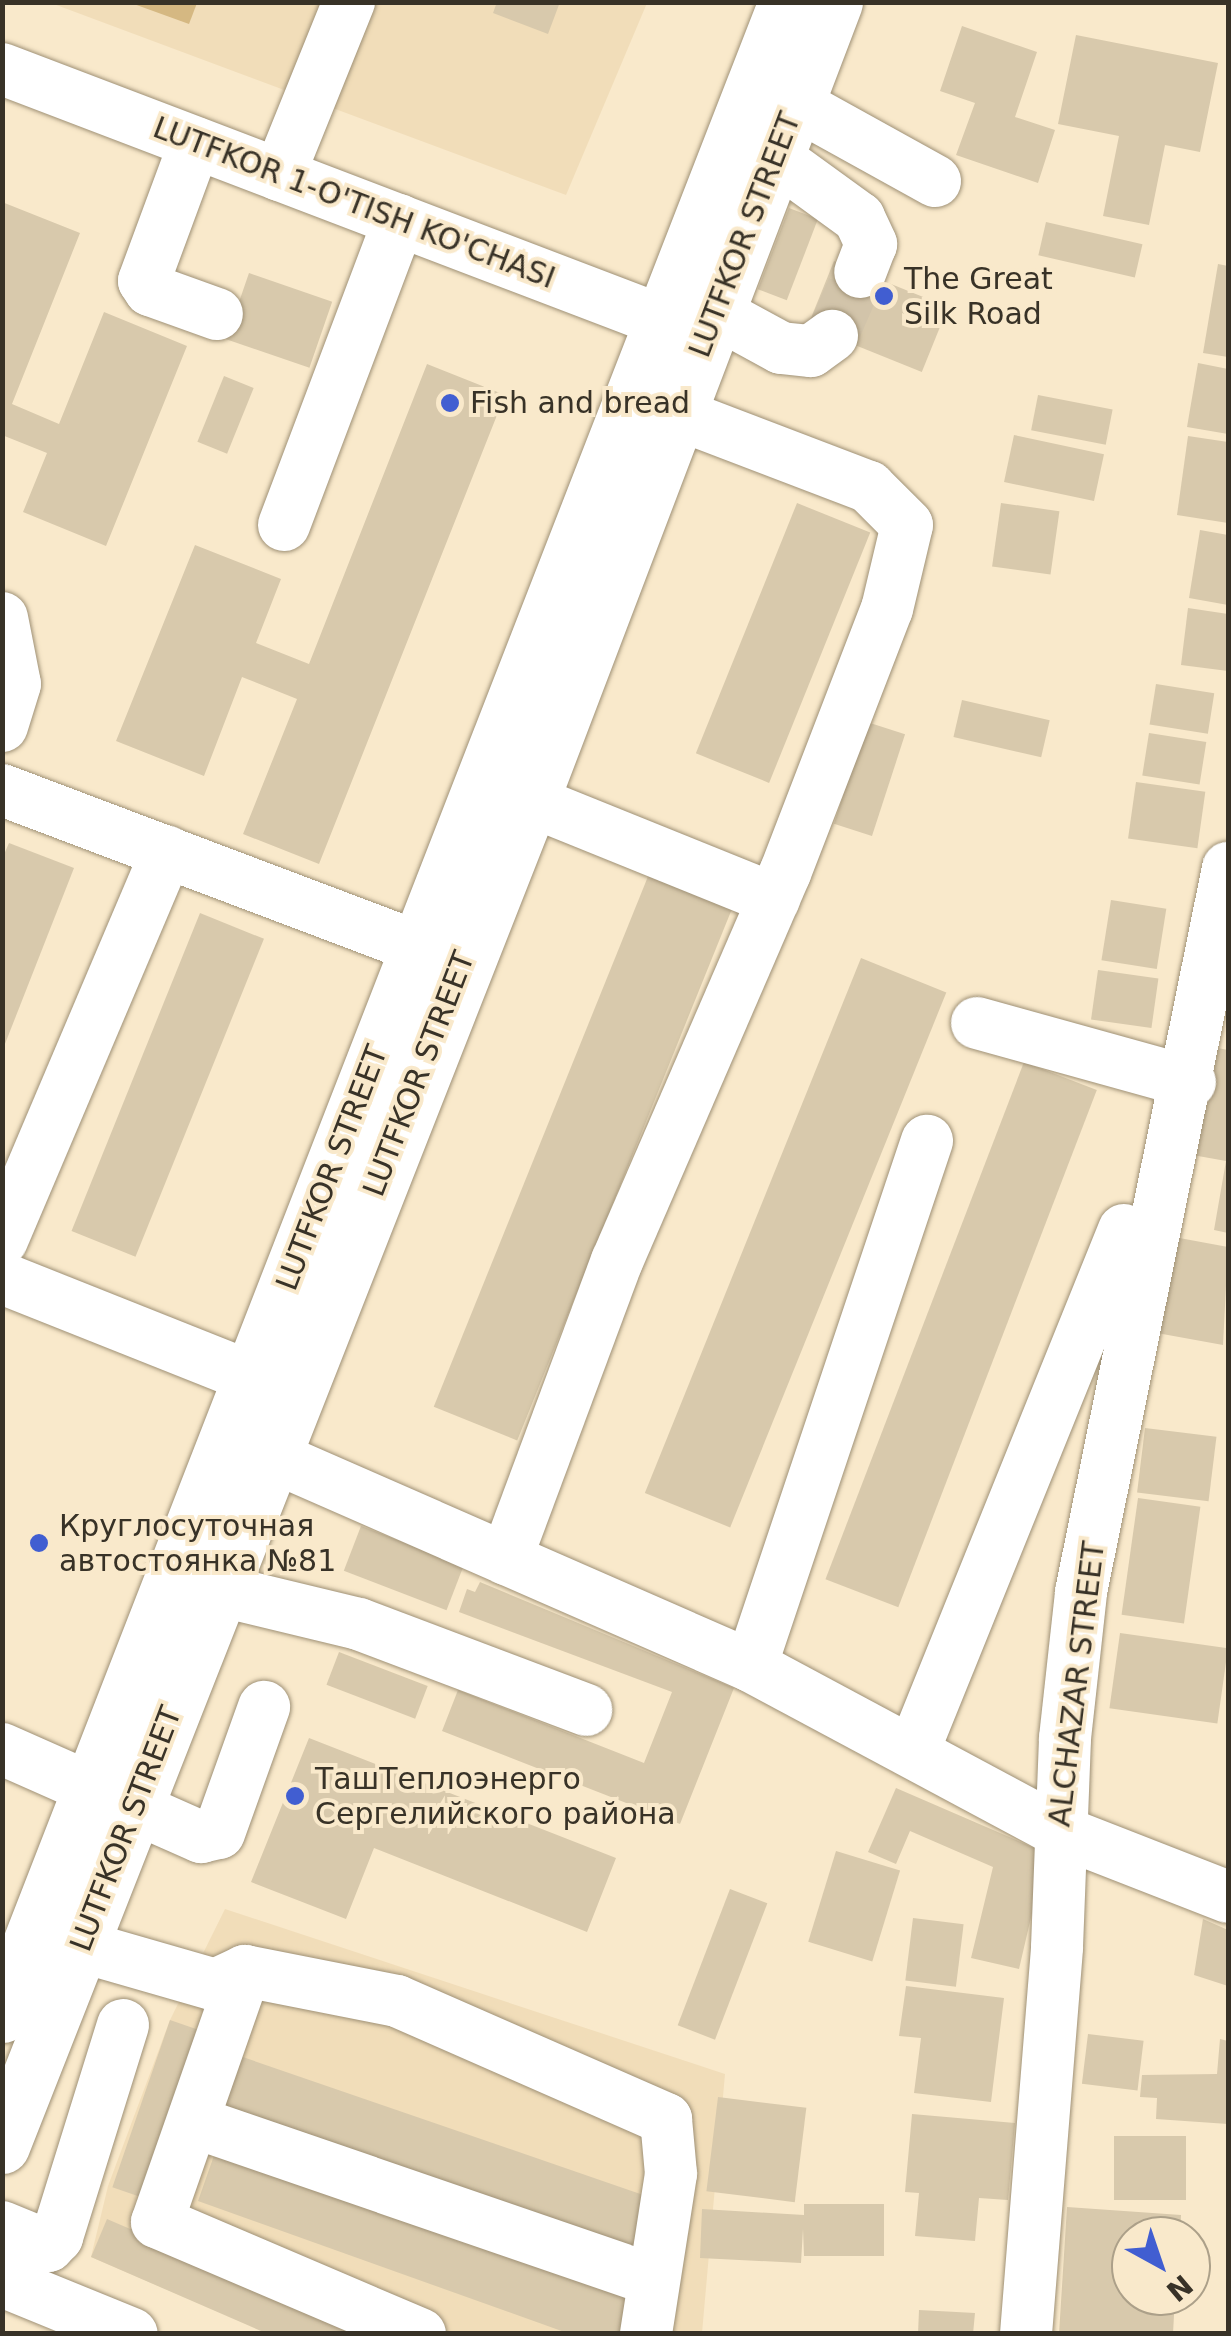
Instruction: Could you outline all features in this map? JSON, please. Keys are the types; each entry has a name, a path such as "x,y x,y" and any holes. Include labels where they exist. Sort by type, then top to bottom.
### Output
{"main road":[{"name":"LUTFKOR STREET","path":"439,955 531,802 676,413 694,323 786,2"},
{"name":"LUTFKOR STREET","path":"2,2146 80,1946 113,1797 439,955 694,323 775,157 835,2"},
{"name":"LUTFKOR STREET","path":"2,2015 218,1590 250,1446"}],"street":[{"path":"279,175 349,2"},
{"name":"LUTFKOR 1-O'TISH KO'CHASI","path":"2,69 399,220 694,323 781,348 811,350 832,336"},
{"path":"796,104 935,180"},
{"path":"195,143 144,281 150,290 217,314"},
{"path":"775,157 859,218 871,244 860,272"},
{"path":"284,525 399,220"},
{"path":"506,1559 617,1261 774,899 887,608 908,525 869,487 676,413"},
{"path":"2,618 15,684 2,726"},
{"path":"2,790 439,955"},
{"path":"531,802 774,899"},
{"path":"2,1240 167,852"},
{"name":"ALCHAZAR STREET","path":"1026,2334 1058,1947 1059,1831 1081,1592 1190,1082 1228,868"},
{"path":"977,1022 1190,1082"},
{"path":"751,1666 927,1141"},
{"path":"913,1752 1124,1230"},
{"path":"2,1278 273,1386"},
{"path":"250,1446 751,1666 1059,1831 1228,1898"},
{"path":"218,1590 359,1624 586,1710"},
{"path":"2,1750 200,1837 219,1833 264,1707"},
{"path":"80,1946 215,1985 245,1971 397,2001 666,2119 671,2174 646,2334"},
{"path":"245,1971 157,2222 420,2334"},
{"path":"2,2227 48,2246 57,2238 123,2025"},
{"path":"194,2122 654,2280"},
{"path":"2,2281 132,2334"}],"shaded area":[{"path":"51,3 647,3 566,195"},
{"path":"131,3 197,3 189,24"},
{"path":"225,1909 725,2074 702,2333 268,2333 91,2257 108,2186 170,2020"}],"building":[{"path":"497,2 560,2 548,34 493,13"},
{"path":"962,26 1037,52 1015,117 1055,130 1038,183 956,155 975,103 940,91"},
{"path":"1076,35 1218,63 1200,152 1165,145 1149,225 1103,216 1119,136 1058,124"},
{"path":"2,202 80,233 12,404 59,424 104,312 187,346 106,546 23,512 47,453 2,435"},
{"path":"789,208 818,219 787,300 758,289"},
{"path":"1046,222 1142,244 1135,277 1038,255"},
{"path":"834,261 948,307 922,372 808,326"},
{"path":"1218,264 1228,266 1228,357 1203,353"},
{"path":"249,273 332,302 309,368 226,339"},
{"path":"1198,363 1228,369 1228,434 1187,427"},
{"path":"427,364 505,395 319,864 243,834 297,699 242,677 204,776 116,741 195,545 281,579 256,643 309,664"},
{"path":"224,376 254,388 227,454 197,442"},
{"path":"1038,395 1113,410 1106,445 1031,430"},
{"path":"1014,435 1104,454 1094,501 1004,482"},
{"path":"1188,436 1228,442 1228,523 1177,515"},
{"path":"797,503 870,533 769,783 696,753"},
{"path":"1001,503 1059,511 1051,575 992,566"},
{"path":"1200,530 1228,535 1228,605 1189,598"},
{"path":"1188,608 1228,614 1228,671 1181,665"},
{"path":"1156,684 1214,693 1208,734 1150,724"},
{"path":"962,700 1050,720 1041,757 953,737"},
{"path":"867,722 905,734 872,836 834,824"},
{"path":"1149,733 1206,742 1200,785 1142,775"},
{"path":"1136,782 1205,792 1197,848 1128,838"},
{"path":"9,843 74,868 3,1049 2,859"},
{"path":"651,869 734,903 517,1440 434,1407"},
{"path":"1111,900 1166,909 1157,969 1101,960"},
{"path":"200,913 264,939 135,1257 72,1231"},
{"path":"861,958 946,992 730,1527 645,1493"},
{"path":"1098,970 1158,978 1151,1028 1091,1020"},
{"path":"1207,1046 1228,1050 1228,1233 1214,1230 1226,1161 1187,1154"},
{"path":"1024,1062 1097,1090 898,1607 825,1579"},
{"path":"1174,1237 1228,1247 1223,1345 1157,1333"},
{"path":"1145,1428 1216,1437 1209,1501 1137,1493"},
{"path":"1138,1498 1200,1507 1184,1624 1122,1615"},
{"path":"361,1526 464,1565 446,1610 344,1571"},
{"path":"480,1582 734,1688 680,1824 442,1731 458,1690 644,1763 672,1692 459,1612 467,1589 475,1592"},
{"path":"1120,1633 1228,1648 1217,1723 1109,1708"},
{"path":"339,1652 428,1686 415,1719 326,1685"},
{"path":"309,1738 616,1858 587,1932 374,1848 346,1919 251,1882"},
{"path":"896,1788 1046,1853 1019,1969 971,1958 993,1867 910,1831 896,1864 868,1852"},
{"path":"836,1851 900,1871 872,1961 808,1942"},
{"path":"730,1889 767,1903 715,2040 678,2025"},
{"path":"913,1918 964,1924 956,1987 905,1981"},
{"path":"1203,1919 1228,1930 1228,1986 1194,1975"},
{"path":"906,1986 1004,1998 991,2102 914,2093 921,2038 899,2036"},
{"path":"170,2020 207,2033 149,2200 112,2187"},
{"path":"1088,2034 1144,2041 1137,2090 1082,2084"},
{"path":"1220,2039 1228,2041 1228,2124 1156,2119 1157,2098 1140,2097 1142,2075 1217,2074"},
{"path":"234,2054 652,2198 634,2251 216,2107"},
{"path":"718,2097 806,2108 795,2202 706,2191"},
{"path":"912,2114 1015,2123 1008,2200 979,2198 975,2241 915,2236 919,2193 905,2192"},
{"path":"1114,2136 1186,2136 1186,2200 1114,2200"},
{"path":"217,2147 641,2298 628,2334 570,2334 198,2201"},
{"path":"804,2204 884,2204 884,2256 804,2256 803,2229 801,2263 700,2258 702,2209 804,2215"},
{"path":"1067,2207 1181,2215 1111,2216 1111,2316 1174,2316 1173,2334 1059,2334"},
{"path":"107,2219 374,2334 268,2334 91,2257"},
{"path":"919,2310 975,2313 973,2334 918,2334"}],"tunnel":[{"path":"832,336 860,272"}],"place":[{"name":"The Great Silk Road","path":"884,296"},
{"name":"Fish and bread","path":"450,403"},
{"name":"Круглосуточная автостоянка №81","path":"39,1543"},
{"name":"ТашТеплоэнерго Сергелийского района","path":"295,1796"}]}
